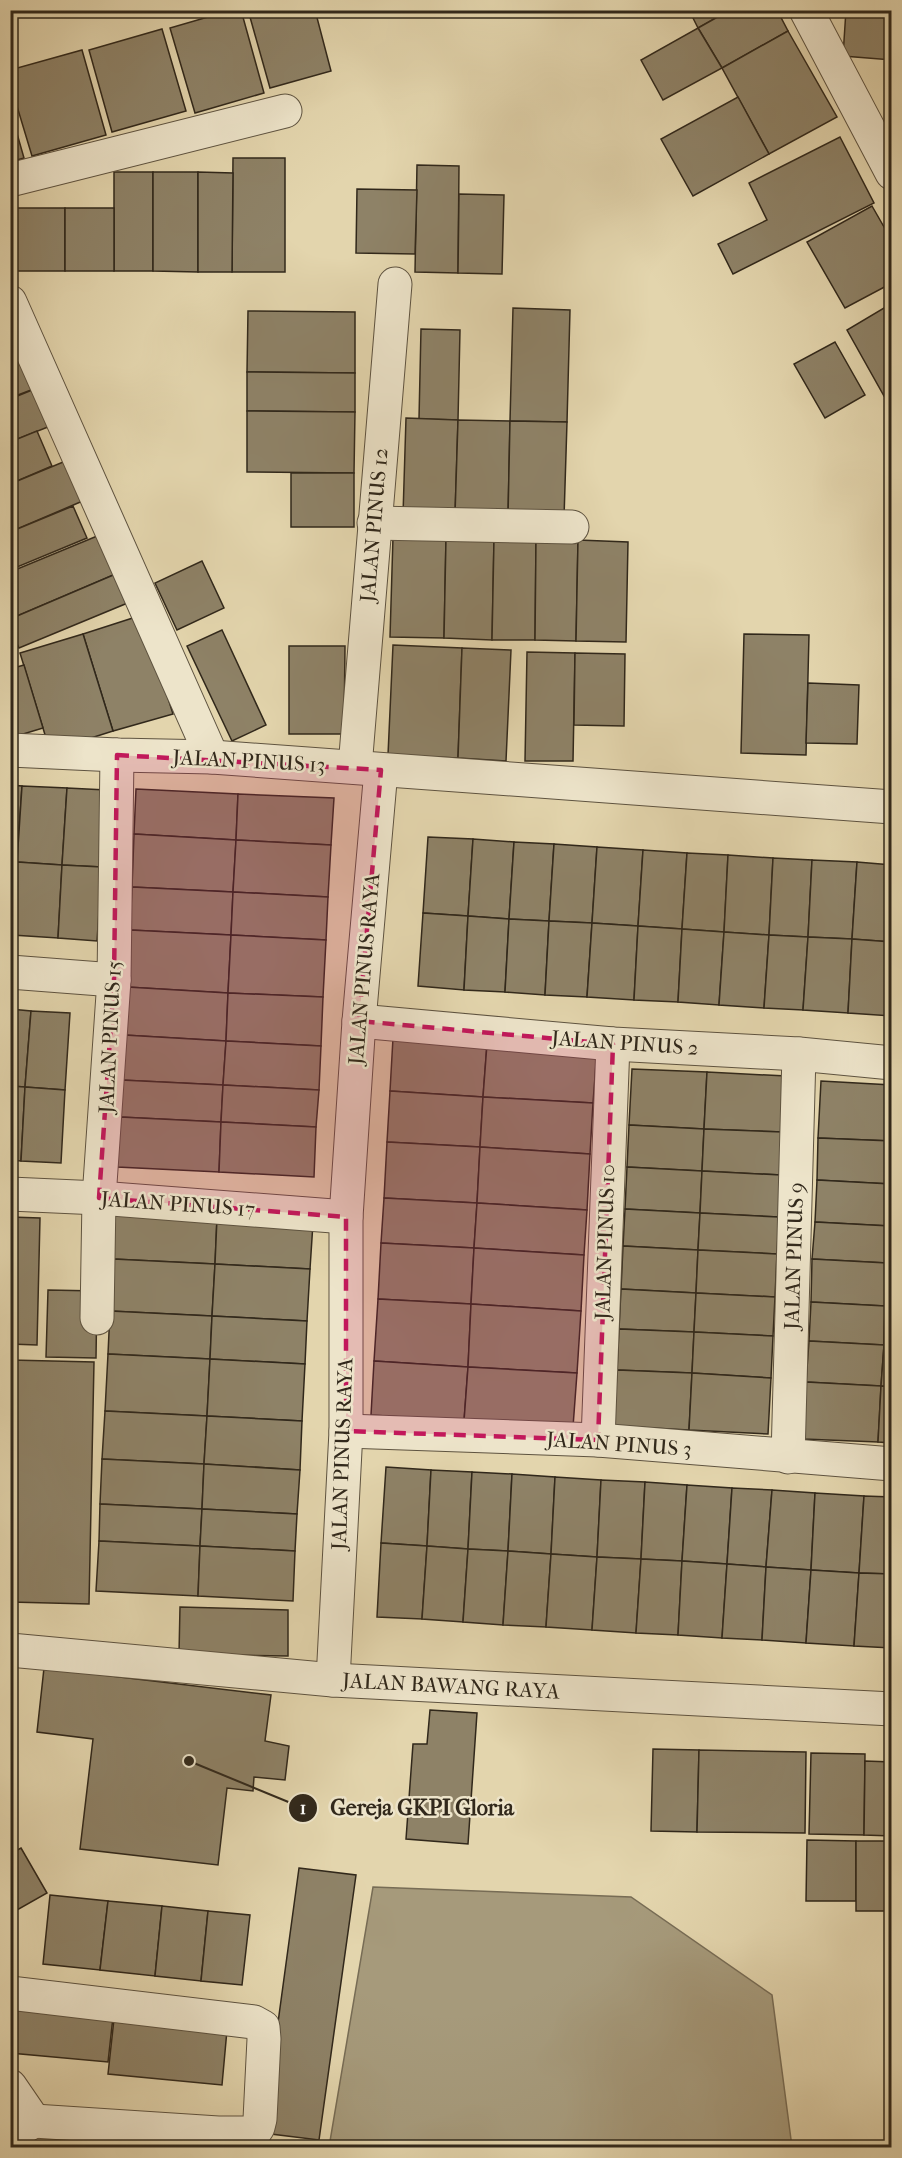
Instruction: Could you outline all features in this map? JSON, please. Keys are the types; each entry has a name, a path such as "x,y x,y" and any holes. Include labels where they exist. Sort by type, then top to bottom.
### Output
{"street":[{"path":"806,10 891,173"},
{"path":"10,180 285,111"},
{"name":"JALAN PINUS 12","path":"368,768 374,523 395,284"},
{"path":"10,302 212,757"},
{"path":"374,523 572,527"},
{"name":"JALAN PINUS 13","path":"10,750 212,757 368,768"},
{"name":"JALAN PINUS 15","path":"97,1318 99,1198 114,980 117,755"},
{"path":"368,768 891,807"},
{"name":"JALAN PINUS RAYA","path":"333,1680 346,1431 346,1217 359,1021 368,768"},
{"path":"10,972 114,980"},
{"name":"JALAN PINUS 2","path":"359,1021 613,1044 799,1054 891,1063"},
{"name":"JALAN PINUS 10","path":"598,1440 613,1044"},
{"name":"JALAN PINUS 9","path":"788,1457 799,1054"},
{"name":"JALAN PINUS 17","path":"10,1194 99,1198 346,1217"},
{"name":"JALAN PINUS 3","path":"346,1431 598,1440 891,1464"},
{"name":"JALAN BAWANG RAYA","path":"10,1650 333,1680 891,1709"},
{"path":"10,1994 254,2022 263,2027 264,2039 260,2119 254,2133 22,2128 10,2085"}],"highlighted area":[{"path":"117,755 381,770 359,1021 613,1044 598,1440 346,1431 346,1217 99,1198 114,980"}],"shaded area":[{"path":"373,1887 631,1897 772,1995 792,2147 329,2147"}],"building":[{"path":"232,10 241,10 264,93 195,113 170,28"},
{"path":"248,10 315,10 331,71 270,88"},
{"path":"689,10 730,10 698,28"},
{"path":"730,10 777,10 788,31 722,68 698,28"},
{"path":"846,10 892,10 892,60 843,56"},
{"path":"698,28 722,68 663,100 641,60"},
{"path":"162,29 186,111 112,132 89,50"},
{"path":"788,31 837,117 769,154 722,68"},
{"path":"82,50 106,135 32,156 10,83 10,70"},
{"path":"738,97 769,154 693,196 661,139"},
{"path":"10,109 24,158 10,162"},
{"path":"840,137 874,203 733,274 718,244 767,220 749,183"},
{"path":"233,158 285,158 285,272 232,272"},
{"path":"417,165 459,166 458,273 415,272"},
{"path":"114,172 153,172 153,271 114,271"},
{"path":"153,172 198,172 198,272 153,271"},
{"path":"198,172 233,173 232,272 198,272"},
{"path":"357,189 417,190 415,254 356,253"},
{"path":"459,194 504,195 502,274 458,273"},
{"path":"872,206 892,241 892,283 845,308 807,242"},
{"path":"14,208 65,208 65,271 14,271"},
{"path":"65,208 114,208 114,271 65,271"},
{"path":"889,305 892,310 892,392 884,396 847,330"},
{"path":"513,308 570,310 567,422 510,421"},
{"path":"248,311 355,312 355,373 247,372"},
{"path":"421,329 460,330 458,420 419,419"},
{"path":"835,342 865,395 825,418 794,364"},
{"path":"21,345 39,387 10,398 10,349"},
{"path":"247,372 355,373 355,412 247,411"},
{"path":"42,386 58,423 10,442 10,399"},
{"path":"247,411 355,412 354,473 247,472"},
{"path":"406,418 458,420 455,515 403,515"},
{"path":"458,420 510,421 508,517 455,515"},
{"path":"510,421 567,422 564,518 508,517"},
{"path":"37,431 52,466 10,484 10,442"},
{"path":"68,460 85,500 10,532 10,484"},
{"path":"291,473 354,473 354,527 291,527"},
{"path":"73,506 87,538 10,570 10,532"},
{"path":"102,534 118,573 10,619 10,572"},
{"path":"393,537 446,538 444,638 390,637"},
{"path":"446,538 494,539 492,640 444,638"},
{"path":"494,539 536,539 535,640 492,640"},
{"path":"536,539 578,540 576,641 535,640"},
{"path":"578,540 628,542 626,642 576,641"},
{"path":"202,561 224,608 177,630 155,583"},
{"path":"118,573 130,602 19,648 10,628 10,619"},
{"path":"142,615 173,714 113,731 83,634"},
{"path":"222,630 266,725 232,741 187,646"},
{"path":"83,634 113,731 50,751 20,653"},
{"path":"744,634 809,635 806,755 741,753"},
{"path":"393,645 462,648 458,758 388,755"},
{"path":"289,646 345,646 344,734 289,734"},
{"path":"462,648 511,650 506,761 458,758"},
{"path":"527,652 575,653 573,761 525,761"},
{"path":"575,653 625,654 624,726 574,725"},
{"path":"24,665 43,728 10,738 10,669"},
{"path":"808,683 859,685 857,744 806,743"},
{"path":"10,785 22,786 17,862 10,862"},
{"path":"22,786 67,788 62,865 17,862"},
{"path":"67,788 106,790 102,867 62,865"},
{"path":"136,789 238,794 236,840 134,834"},
{"path":"238,794 334,798 331,845 236,840"},
{"path":"134,834 236,840 233,892 132,887"},
{"path":"428,837 473,839 468,916 423,913"},
{"path":"473,839 514,842 509,919 468,916"},
{"path":"236,840 331,845 328,897 233,892"},
{"path":"514,842 554,844 549,921 509,919"},
{"path":"554,844 597,847 592,923 549,921"},
{"path":"597,847 643,850 638,926 592,923"},
{"path":"643,850 687,853 682,929 638,926"},
{"path":"687,853 728,855 724,932 682,929"},
{"path":"728,855 773,858 769,935 724,932"},
{"path":"773,858 812,860 808,937 769,935"},
{"path":"812,860 857,862 852,939 808,937"},
{"path":"10,862 17,862 12,935 10,935"},
{"path":"17,862 62,865 58,938 12,935"},
{"path":"857,862 892,865 892,942 852,939"},
{"path":"62,865 102,867 97,941 58,938"},
{"path":"132,887 233,892 231,935 130,930"},
{"path":"233,892 328,897 326,940 231,935"},
{"path":"423,913 468,916 464,990 418,986"},
{"path":"468,916 509,919 505,992 464,990"},
{"path":"509,919 549,921 545,995 505,992"},
{"path":"549,921 592,923 587,997 545,995"},
{"path":"592,923 638,926 634,1000 587,997"},
{"path":"638,926 682,929 678,1002 634,1000"},
{"path":"682,929 724,932 719,1005 678,1002"},
{"path":"130,930 231,935 228,993 127,987"},
{"path":"724,932 769,935 764,1008 719,1005"},
{"path":"231,935 326,940 323,997 228,993"},
{"path":"769,935 808,937 803,1010 764,1008"},
{"path":"808,937 852,939 848,1013 803,1010"},
{"path":"852,939 892,942 892,1016 848,1013"},
{"path":"127,987 228,993 226,1041 124,1035"},
{"path":"228,993 323,997 321,1046 226,1041"},
{"path":"10,1009 31,1011 25,1087 10,1086"},
{"path":"31,1011 70,1013 65,1090 25,1087"},
{"path":"124,1035 226,1041 223,1085 121,1080"},
{"path":"393,1038 487,1044 483,1097 390,1091"},
{"path":"226,1041 321,1046 319,1090 223,1085"},
{"path":"487,1044 597,1050 593,1103 483,1097"},
{"path":"632,1069 707,1072 704,1129 629,1125"},
{"path":"707,1072 786,1076 783,1132 704,1129"},
{"path":"121,1080 223,1085 221,1122 120,1117"},
{"path":"821,1081 892,1085 892,1141 818,1138"},
{"path":"223,1085 319,1090 316,1127 221,1122"},
{"path":"10,1086 25,1087 21,1161 10,1160"},
{"path":"25,1087 65,1090 61,1163 21,1161"},
{"path":"390,1091 483,1097 480,1147 387,1142"},
{"path":"483,1097 593,1103 590,1154 480,1147"},
{"path":"120,1117 221,1122 219,1172 117,1167"},
{"path":"221,1122 316,1127 314,1177 219,1172"},
{"path":"629,1125 704,1129 702,1171 627,1167"},
{"path":"704,1129 783,1132 781,1175 702,1171"},
{"path":"818,1138 892,1141 891,1184 817,1180"},
{"path":"387,1142 480,1147 477,1203 384,1198"},
{"path":"480,1147 590,1154 587,1210 477,1203"},
{"path":"627,1167 702,1171 700,1213 625,1209"},
{"path":"702,1171 781,1175 779,1217 700,1213"},
{"path":"817,1180 891,1184 890,1226 815,1222"},
{"path":"384,1198 477,1203 474,1248 381,1243"},
{"path":"477,1203 587,1210 584,1255 474,1248"},
{"path":"625,1209 700,1213 698,1250 623,1246"},
{"path":"115,1212 217,1218 215,1264 113,1259"},
{"path":"700,1213 779,1217 777,1254 698,1250"},
{"path":"10,1217 40,1218 37,1345 10,1344"},
{"path":"217,1218 313,1223 310,1269 215,1264"},
{"path":"815,1222 890,1226 887,1263 812,1259"},
{"path":"890,1226 892,1226 892,1263 887,1263"},
{"path":"381,1243 474,1248 471,1304 378,1299"},
{"path":"623,1246 698,1250 696,1293 621,1289"},
{"path":"474,1248 584,1255 581,1311 471,1304"},
{"path":"698,1250 777,1254 775,1297 696,1293"},
{"path":"113,1259 215,1264 212,1316 110,1311"},
{"path":"812,1259 887,1263 885,1306 811,1302"},
{"path":"887,1263 892,1263 892,1306 885,1306"},
{"path":"215,1264 310,1269 307,1321 212,1316"},
{"path":"621,1289 696,1293 694,1332 619,1329"},
{"path":"48,1290 97,1291 96,1358 46,1357"},
{"path":"696,1293 775,1297 773,1336 694,1332"},
{"path":"378,1299 471,1304 468,1367 374,1361"},
{"path":"811,1302 885,1306 884,1345 809,1341"},
{"path":"471,1304 581,1311 577,1373 468,1367"},
{"path":"885,1306 892,1306 892,1345 884,1345"},
{"path":"110,1311 212,1316 210,1359 108,1354"},
{"path":"212,1316 307,1321 305,1364 210,1359"},
{"path":"619,1329 694,1332 692,1373 617,1370"},
{"path":"694,1332 773,1336 771,1378 692,1373"},
{"path":"809,1341 884,1345 881,1386 806,1382"},
{"path":"884,1345 892,1345 892,1387 881,1386"},
{"path":"108,1354 210,1359 207,1416 105,1411"},
{"path":"210,1359 305,1364 302,1421 207,1416"},
{"path":"10,1360 94,1362 89,1604 10,1602"},
{"path":"374,1361 468,1367 464,1421 371,1415"},
{"path":"468,1367 577,1373 573,1427 464,1421"},
{"path":"617,1370 692,1373 689,1430 614,1426"},
{"path":"692,1373 771,1378 768,1434 689,1430"},
{"path":"806,1382 881,1386 878,1442 803,1439"},
{"path":"881,1386 892,1387 892,1443 878,1442"},
{"path":"105,1411 207,1416 204,1464 102,1459"},
{"path":"207,1416 302,1421 300,1470 204,1464"},
{"path":"102,1459 204,1464 202,1509 100,1504"},
{"path":"204,1464 300,1470 297,1514 202,1509"},
{"path":"386,1467 431,1470 427,1546 381,1543"},
{"path":"431,1470 472,1472 468,1549 427,1546"},
{"path":"472,1472 512,1474 508,1551 468,1549"},
{"path":"512,1474 555,1477 551,1554 508,1551"},
{"path":"555,1477 601,1480 597,1557 551,1554"},
{"path":"601,1480 645,1482 641,1559 597,1557"},
{"path":"645,1482 687,1485 682,1561 641,1559"},
{"path":"687,1485 732,1488 727,1564 682,1561"},
{"path":"732,1488 772,1490 766,1567 727,1564"},
{"path":"772,1490 815,1493 811,1570 766,1567"},
{"path":"815,1493 864,1496 859,1573 811,1570"},
{"path":"864,1496 892,1497 892,1574 859,1573"},
{"path":"100,1504 202,1509 200,1546 99,1541"},
{"path":"202,1509 297,1514 295,1551 200,1546"},
{"path":"99,1541 200,1546 198,1596 96,1591"},
{"path":"381,1543 427,1546 422,1619 377,1617"},
{"path":"200,1546 295,1551 293,1601 198,1596"},
{"path":"427,1546 468,1549 463,1622 422,1619"},
{"path":"468,1549 508,1551 503,1625 463,1622"},
{"path":"508,1551 551,1554 546,1627 503,1625"},
{"path":"551,1554 597,1557 592,1630 546,1627"},
{"path":"597,1557 641,1559 636,1633 592,1630"},
{"path":"641,1559 682,1561 678,1635 636,1633"},
{"path":"682,1561 727,1564 722,1638 678,1635"},
{"path":"727,1564 766,1567 762,1640 722,1638"},
{"path":"766,1567 811,1570 806,1643 762,1640"},
{"path":"811,1570 859,1573 854,1646 806,1643"},
{"path":"859,1573 892,1574 892,1648 854,1646"},
{"path":"180,1607 288,1610 288,1656 179,1654"},
{"path":"44,1668 271,1695 265,1741 289,1746 285,1780 254,1777 253,1791 227,1788 218,1865 80,1849 93,1739 37,1732"},
{"path":"430,1710 477,1713 468,1844 406,1839 413,1744 427,1744"},
{"path":"653,1749 699,1750 697,1832 651,1831"},
{"path":"699,1750 806,1752 805,1833 697,1832"},
{"path":"811,1753 865,1754 864,1835 809,1834"},
{"path":"865,1761 892,1762 892,1836 864,1835"},
{"path":"807,1840 856,1841 856,1901 806,1901"},
{"path":"856,1841 892,1841 892,1911 856,1911"},
{"path":"21,1848 47,1893 10,1914 10,1854"},
{"path":"299,1868 356,1875 319,2140 263,2133"},
{"path":"50,1895 108,1901 100,1970 43,1964"},
{"path":"108,1901 162,1906 155,1976 100,1970"},
{"path":"162,1906 208,1911 201,1981 155,1976"},
{"path":"208,1911 250,1915 242,1985 201,1981"},
{"path":"10,1998 114,2008 108,2062 10,2053"},
{"path":"114,2019 227,2030 222,2085 108,2074"}],"place":[{"name":"Gereja GKPI Gloria","path":"189,1761"}]}
